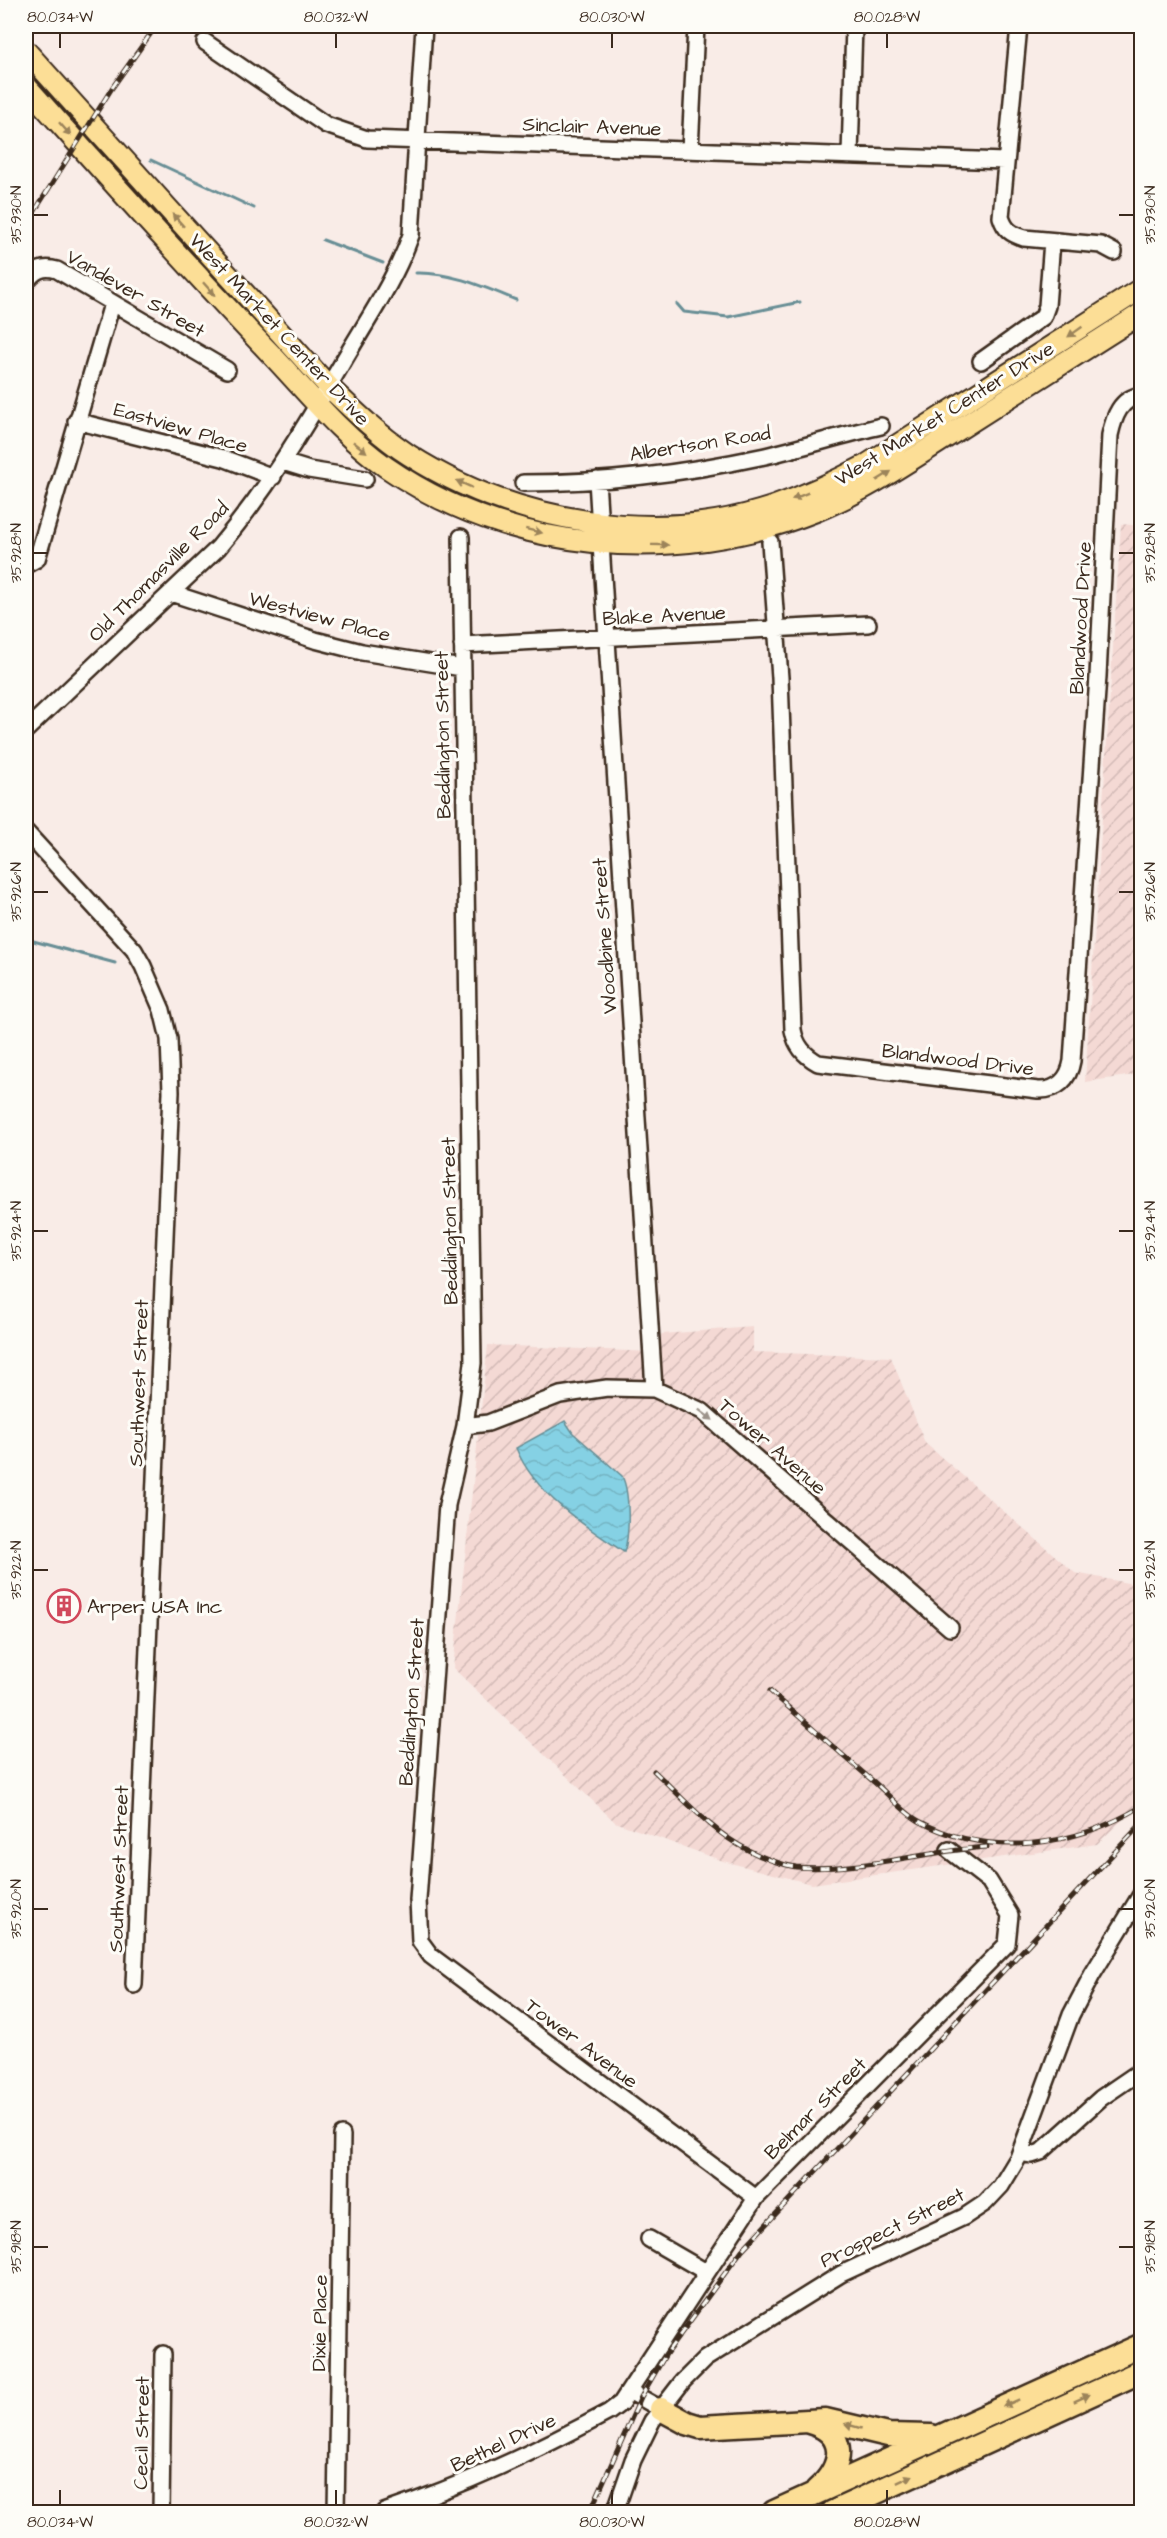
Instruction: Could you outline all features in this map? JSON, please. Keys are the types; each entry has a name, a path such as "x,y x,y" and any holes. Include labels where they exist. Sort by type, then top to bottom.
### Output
{"highway":[{"path":"774,2512 1142,2345"},
{"path":"838,2511 1142,2371"},
{"path":"661,2409 687,2423 700,2427 831,2421 888,2436 909,2438 951,2431"},
{"path":"795,2421 821,2427 833,2436 838,2450 837,2464 832,2474 807,2497"}],"main road":[{"name":"West Market Center Drive","path":"26,51 330,388 371,426 409,454 452,479 503,501 561,517 600,524 671,525 741,515 774,506 832,483 866,465 1142,288"},
{"name":"West Market Center Drive","path":"26,86 347,436 378,461 429,492 502,523 579,542 676,545 716,540 771,527 817,511 878,480 1142,313"}],"street":[{"name":"Old Thomasville Road","path":"26,730 218,548 283,462 374,314 406,248 414,209 424,26"},
{"path":"690,150 696,26"},
{"path":"850,154 854,26"},
{"path":"1019,26 1001,217 1007,231 1024,238 1101,245 1114,252"},
{"name":"Sinclair Avenue","path":"205,42 326,125 367,139 1005,161"},
{"path":"981,361 1043,317 1047,306 1052,241"},
{"name":"Vandever Street","path":"26,282 35,271 48,267 57,270 227,369"},
{"path":"1101,314 1142,275"},
{"path":"26,565 37,559 42,544 76,420 112,304"},
{"path":"1113,331 1142,318"},
{"name":"Blandwood Drive","path":"770,542 793,962 793,1030 798,1047 807,1057 818,1063 1038,1090 1060,1085 1066,1078 1072,1061 1098,676 1110,435 1114,416 1120,407 1128,400 1142,395"},
{"name":"Eastview Place","path":"76,420 223,458 273,477"},
{"name":"Albertson Road","path":"524,483 597,480 688,470 764,456 881,426"},
{"path":"283,462 309,470 365,479"},
{"name":"Woodbine Street","path":"597,480 654,1389"},
{"name":"Beddington Street","path":"418,1900 447,1505 465,1426 473,1363 461,537"},
{"name":"Westview Place","path":"171,593 324,643 362,652 462,668"},
{"name":"Blake Avenue","path":"462,645 868,624"},
{"name":"Southwest Street","path":"26,832 134,950 154,989 169,1044 171,1092 134,1985"},
{"name":"Tower Avenue","path":"465,1426 488,1423 560,1395 607,1388 654,1389 702,1411 950,1628"},
{"name":"Belmar Street","path":"629,2391 756,2198 1007,1944 1010,1915 1005,1906 988,1881 949,1850"},
{"name":"Prospect Street","path":"615,2512 638,2448 661,2409 697,2366 744,2333 842,2274 977,2209 1004,2182 1020,2153 1071,2015 1092,1974 1142,1893"},
{"name":"Tower Avenue","path":"418,1900 420,1941 431,1956 756,2198"},
{"path":"1020,2153 1032,2156 1041,2152 1101,2098 1142,2070"},
{"name":"Dixie Place","path":"336,2512 342,2135"},
{"path":"649,2239 706,2272"},
{"name":"Cecil Street","path":"160,2512 163,2354"},
{"path":"629,2391 661,2409"},
{"name":"Bethel Drive","path":"384,2512 457,2487 525,2457 609,2412 621,2403 629,2391"}],"shaded area":[{"path":"1121,524 1142,526 1141,1074 1085,1082"},
{"path":"753,1327 753,1352 891,1357 925,1443 1075,1573 1133,1584 1141,1591 1141,1802 1097,1844 812,1884 723,1861 615,1822 453,1668 488,1345 652,1352 662,1334"}],"water":[{"path":"565,1421 573,1433 622,1476 627,1492 628,1514 624,1552 577,1520 548,1494 535,1480 516,1448"}],"waterway":[{"path":"151,160 254,208"},
{"path":"323,240 383,263"},
{"path":"416,273 455,278 480,285 516,300"},
{"path":"677,304 684,312 728,317 800,302"},
{"path":"26,939 115,963"}],"railway":[{"path":"26,225 112,88 156,26"},
{"path":"770,1691 907,1813 946,1833 1003,1844 1032,1843 1061,1839 1089,1831 1142,1806"},
{"path":"654,1771 699,1814 735,1843 753,1853 790,1866 843,1867 987,1847"},
{"path":"590,2512 641,2397 666,2354 742,2250 1142,1823"}],"place":[{"name":"Arper USA Inc","path":"64,1606"}]}
